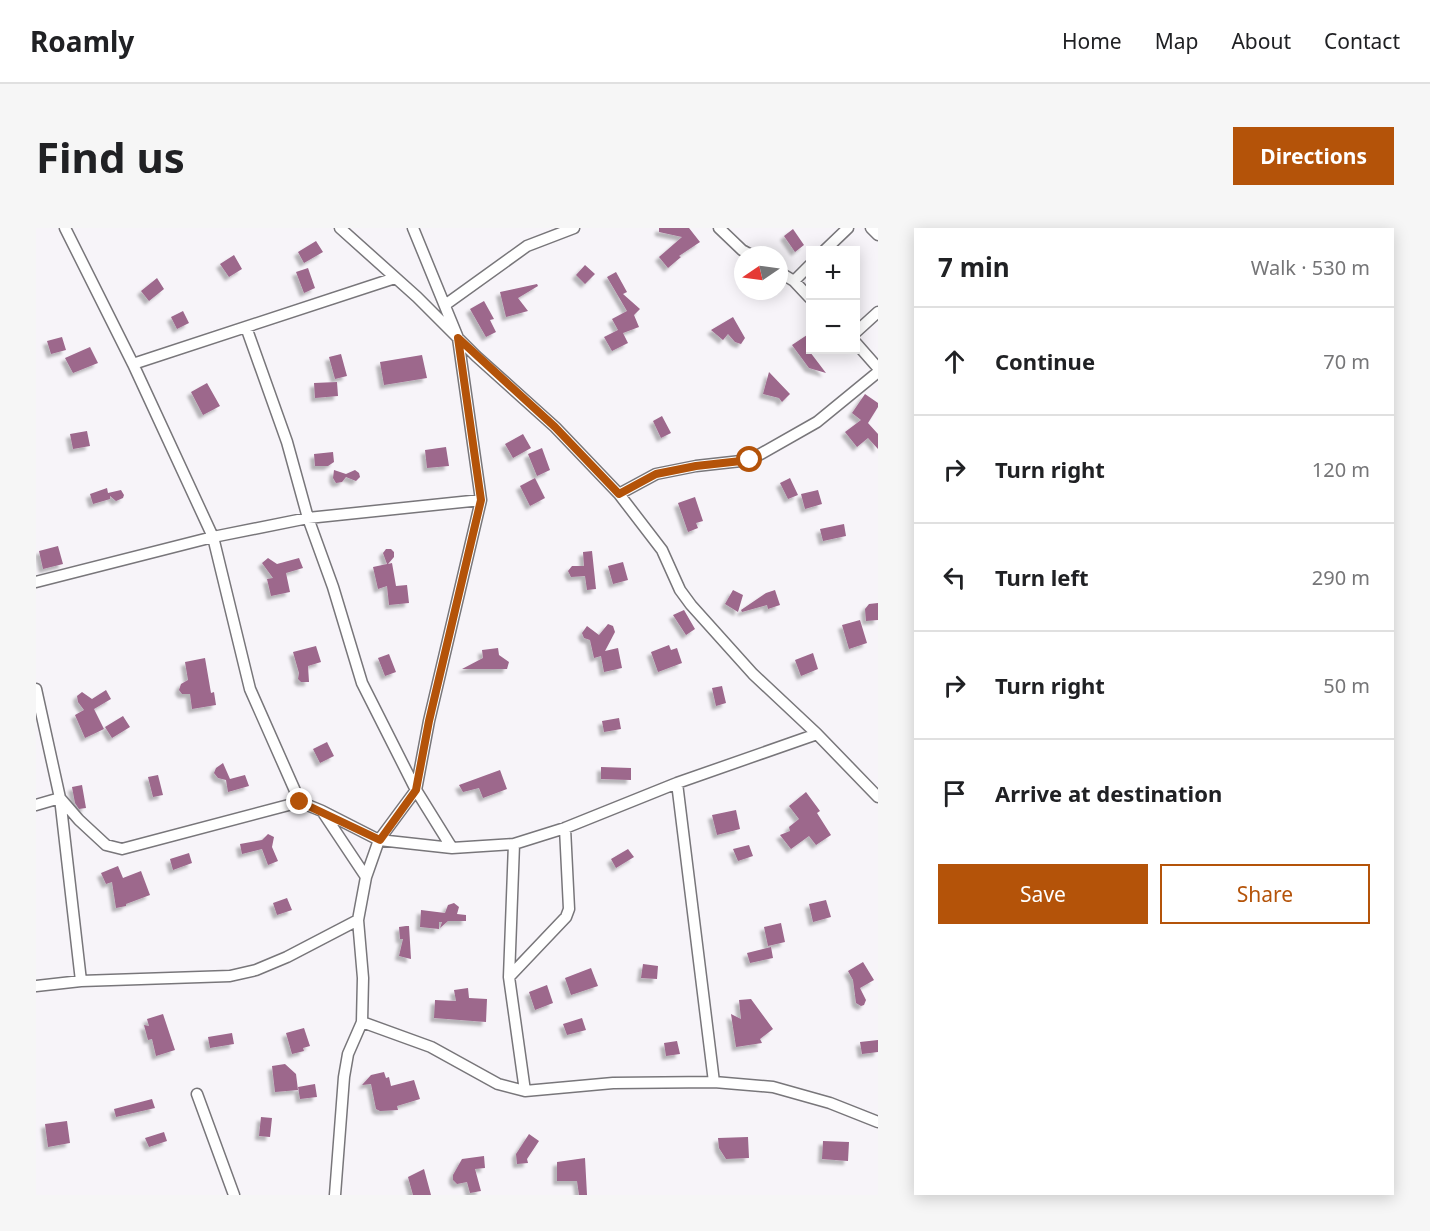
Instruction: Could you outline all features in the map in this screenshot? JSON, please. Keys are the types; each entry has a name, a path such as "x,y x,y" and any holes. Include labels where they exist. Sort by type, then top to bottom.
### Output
{"street":[{"path":"65,228 133,364 213,537 250,688 300,802"},
{"path":"340,228 555,427 619,494 662,550 680,590 691,605 753,674 817,734 878,797"},
{"path":"335,1195 344,1077 348,1054 362,1022 363,978 358,920 366,878 380,840 416,790 429,721 481,500 458,338 412,228"},
{"path":"445,305 527,246 574,228"},
{"path":"719,228 738,246"},
{"path":"829,246 848,228"},
{"path":"871,228 878,235"},
{"path":"794,281 806,269"},
{"path":"788,277 806,294"},
{"path":"133,364 395,278"},
{"path":"860,328 878,312"},
{"path":"246,327 287,442 308,518 333,586 362,683 416,790 452,848"},
{"path":"619,494 656,474 696,466 750,460 817,422 878,370 860,349"},
{"path":"36,582 213,537 308,518 481,500"},
{"path":"36,689 60,798 81,981"},
{"path":"60,798 79,820 106,845 122,849 300,802 380,840 452,848 514,843 565,828 677,783 817,734"},
{"path":"677,783 714,1082"},
{"path":"36,805 60,798"},
{"path":"322,811 366,878"},
{"path":"509,976 566,917 569,909 565,828"},
{"path":"514,843 509,976 525,1091"},
{"path":"36,986 81,981 230,976 256,970 287,957 358,920"},
{"path":"362,1022 431,1047 498,1084 525,1091 613,1083 714,1082 773,1087 830,1103 878,1122"},
{"path":"197,1094 234,1195"}],"building":[{"path":"659,228 689,228 700,242 679,256 681,257 668,268 659,257 682,237 659,232"},
{"path":"793,229 804,245 795,252 784,236"},
{"path":"316,241 323,252 304,263 298,252"},
{"path":"234,255 242,269 229,277 220,264"},
{"path":"585,265 595,274 585,284 576,275"},
{"path":"308,268 315,288 304,293 296,272"},
{"path":"616,272 627,292 623,294 640,309 634,315 639,327 623,333 628,343 612,351 604,337 618,330 612,319 627,311 607,277"},
{"path":"157,278 164,289 149,301 141,291"},
{"path":"537,284 538,286 518,298 528,311 506,317 500,292"},
{"path":"484,301 494,319 490,320 496,332 486,337 470,309"},
{"path":"183,311 189,323 177,329 171,317"},
{"path":"733,317 745,338 741,344 735,342 728,334 723,340 711,330"},
{"path":"806,336 806,354 812,354 826,373 809,368 792,345"},
{"path":"62,337 66,350 51,354 47,341"},
{"path":"90,347 98,363 73,373 65,358"},
{"path":"341,354 347,376 335,379 329,357"},
{"path":"422,355 427,378 384,385 380,362"},
{"path":"769,372 790,394 782,402 779,398 763,394"},
{"path":"337,382 338,396 315,398 314,383"},
{"path":"207,383 220,406 203,415 191,392"},
{"path":"865,394 878,403 868,423 878,434 878,449 868,438 857,447 845,432 861,420 852,413"},
{"path":"662,416 671,433 661,438 653,421"},
{"path":"87,431 90,446 73,449 70,434"},
{"path":"523,434 531,448 513,458 505,444"},
{"path":"446,447 449,466 427,468 425,450"},
{"path":"542,448 550,470 537,476 528,454"},
{"path":"333,452 334,462 328,466 315,466 314,454"},
{"path":"334,470 346,474 355,470 360,477 356,481 346,477 342,482 336,483 333,478"},
{"path":"535,478 545,498 530,506 520,486"},
{"path":"790,478 798,495 788,499 780,483"},
{"path":"107,488 108,493 121,490 123,498 116,501 110,496 110,499 93,504 90,494"},
{"path":"818,490 822,504 805,509 801,494"},
{"path":"695,497 703,521 696,523 698,528 688,532 678,503"},
{"path":"844,524 846,536 823,541 820,529"},
{"path":"58,546 63,564 43,569 39,551"},
{"path":"386,549 394,552 394,557 388,564 392,563 396,586 407,585 409,603 389,605 387,586 378,589 373,567 387,564 383,553"},
{"path":"592,551 596,589 587,590 585,576 571,577 568,571 572,566 584,566 583,552"},
{"path":"268,558 277,564 299,558 303,568 286,573 290,592 271,596 267,579 273,578 262,563"},
{"path":"623,562 628,580 613,584 608,566"},
{"path":"733,590 743,595 738,612 725,604"},
{"path":"775,590 780,605 768,609 767,605 742,612 741,610 766,593"},
{"path":"878,603 878,620 866,621 865,609 869,604"},
{"path":"684,610 695,629 686,635 673,615"},
{"path":"860,620 867,643 849,649 842,625"},
{"path":"608,624 613,626 615,632 605,651 618,648 622,668 604,672 601,656 594,658 590,640 584,638 582,633 587,626 599,635"},
{"path":"669,645 671,650 677,648 682,663 658,672 651,652"},
{"path":"316,646 321,662 308,666 309,682 301,682 298,679 299,673 293,652"},
{"path":"498,648 499,655 509,662 507,669 462,669 483,658 482,650"},
{"path":"813,653 818,669 801,676 795,660"},
{"path":"389,654 396,672 385,676 378,658"},
{"path":"205,658 211,693 214,692 216,705 192,709 190,694 182,694 179,690 181,684 188,680 185,662"},
{"path":"722,686 726,703 716,706 712,688"},
{"path":"106,690 111,699 94,709 104,729 85,738 75,715 84,710 77,696 82,692 92,699"},
{"path":"123,716 130,727 112,738 105,727"},
{"path":"619,718 621,729 604,732 602,721"},
{"path":"327,742 334,756 320,763 313,749"},
{"path":"223,763 230,779 245,775 249,786 228,792 226,780 218,778 214,773 216,768"},
{"path":"601,767 631,768 631,780 601,779"},
{"path":"500,770 507,789 483,798 479,788 463,792 459,785"},
{"path":"158,775 163,795 153,797 148,777"},
{"path":"82,785 86,808 79,809 75,803 72,787"},
{"path":"806,792 820,811 817,813 831,835 816,845 809,836 791,849 780,835 790,831 789,827 799,819 789,806"},
{"path":"736,810 740,829 717,835 712,815"},
{"path":"268,834 274,837 272,847 278,861 268,865 262,849 242,854 240,844 262,840"},
{"path":"749,845 753,856 738,861 733,849"},
{"path":"628,849 634,857 616,868 611,859"},
{"path":"189,853 192,863 173,870 170,859"},
{"path":"118,866 123,878 141,871 150,895 116,908 112,882 106,884 101,873"},
{"path":"287,898 292,910 277,915 273,903"},
{"path":"826,900 831,917 813,922 809,904"},
{"path":"454,903 459,907 457,914 466,915 466,921 448,921 440,928 442,922 439,922 439,929 420,927 421,910 445,913 448,905"},
{"path":"781,923 785,942 768,946 764,927"},
{"path":"409,926 411,959 399,956 403,939 400,939 399,927"},
{"path":"771,947 773,958 750,963 747,953"},
{"path":"863,962 874,980 860,988 866,1000 861,1006 856,1003 853,980 848,971"},
{"path":"643,964 658,966 657,979 641,978"},
{"path":"591,968 598,986 571,995 565,978"},
{"path":"547,985 553,1003 535,1010 529,992"},
{"path":"468,988 469,998 487,999 486,1022 434,1018 435,1000 456,1001 454,990"},
{"path":"751,999 773,1029 760,1039 762,1043 736,1047 731,1014 741,1019 739,1000"},
{"path":"163,1014 175,1050 156,1056 152,1039 148,1040 144,1025 149,1026 147,1019"},
{"path":"582,1018 586,1030 567,1035 563,1024"},
{"path":"304,1028 310,1046 303,1048 304,1051 292,1054 286,1033"},
{"path":"232,1033 234,1044 210,1048 208,1037"},
{"path":"878,1040 878,1052 862,1054 860,1042"},
{"path":"677,1041 680,1054 666,1056 664,1043"},
{"path":"285,1064 296,1074 298,1090 275,1092 272,1066"},
{"path":"384,1072 386,1078 389,1077 391,1086 414,1080 420,1099 397,1106 398,1110 380,1111 376,1109 371,1084 362,1085 371,1075"},
{"path":"315,1084 317,1097 300,1099 298,1087"},
{"path":"152,1099 155,1108 116,1117 114,1109"},
{"path":"261,1117 272,1118 270,1137 259,1136"},
{"path":"67,1121 70,1143 48,1147 45,1124"},
{"path":"164,1132 167,1141 149,1147 145,1138"},
{"path":"529,1134 539,1141 527,1159 528,1163 517,1164 516,1154"},
{"path":"748,1137 749,1158 726,1159 719,1148 718,1138"},
{"path":"823,1141 849,1142 848,1161 822,1159"},
{"path":"484,1156 485,1168 475,1169 481,1191 470,1193 467,1182 457,1184 453,1180 453,1175 462,1159"},
{"path":"585,1158 587,1195 579,1195 577,1181 557,1181 557,1162"},
{"path":"424,1169 431,1195 413,1195 408,1177"}],"route":[{"path":"300,802 380,840 416,790 429,721 481,500 458,338 555,427 619,494 656,474 696,466 750,460"}]}
